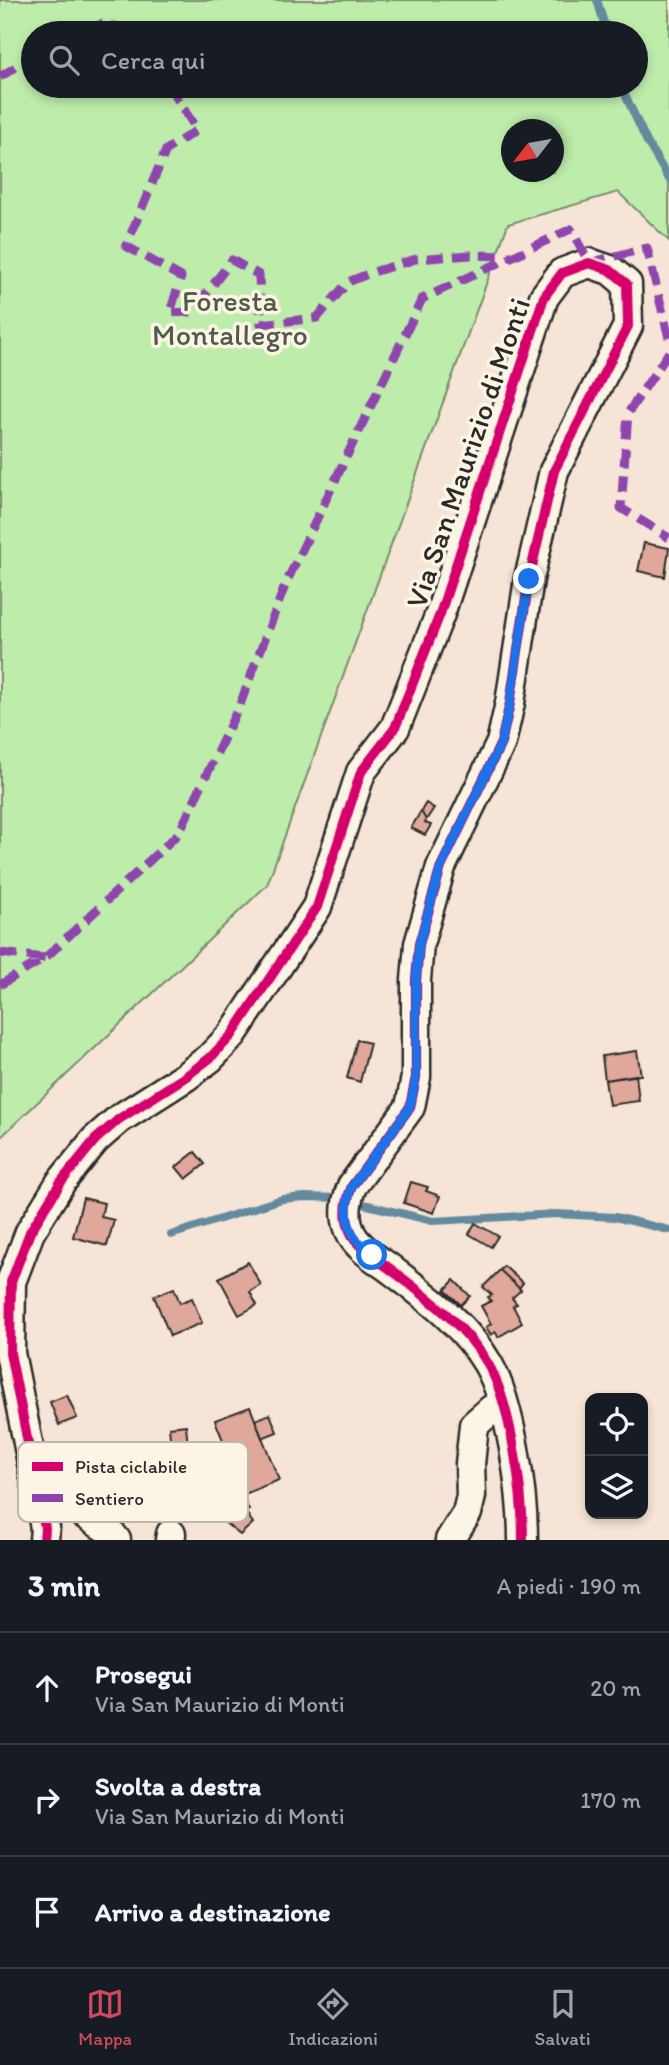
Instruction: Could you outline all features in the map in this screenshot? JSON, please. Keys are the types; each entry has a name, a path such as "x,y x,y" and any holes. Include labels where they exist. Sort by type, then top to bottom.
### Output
{"street":[{"name":"Via San Maurizio di Monti","path":"28,1442 10,1353 9,1311 11,1282 30,1232 61,1182 95,1140 119,1119 210,1058 232,1035 317,907 361,772 395,728 440,614 544,298 562,273 589,263 610,270 627,284 628,326 554,471 529,579 510,703 501,743 441,867 419,944 416,980 416,1077 410,1107 352,1186 346,1211 348,1224 361,1247 434,1302 472,1341 488,1364 503,1405 523,1507 523,1540"},
{"path":"450,1540 467,1513 471,1496 470,1464 474,1425 491,1410 503,1405"},
{"name":"Via San Maurizio di Monti","path":"44,1522 44,1540"},
{"path":"97,1522 116,1540"}],"green space":[{"name":"Foresta Montallegro","path":"0,0 669,0 669,241 618,192 508,224 267,885 0,1138"}],"building":[{"path":"644,543 669,548 665,577 638,571"},
{"path":"426,803 434,808 426,820 421,811"},
{"path":"421,811 425,823 431,825 425,835 411,828"},
{"path":"357,1040 370,1043 360,1082 347,1078"},
{"path":"637,1051 641,1075 605,1080 602,1056"},
{"path":"636,1075 639,1101 609,1105 605,1080"},
{"path":"195,1152 205,1164 186,1179 176,1167"},
{"path":"411,1182 428,1187 426,1191 440,1196 434,1213 404,1203"},
{"path":"83,1198 104,1203 101,1217 114,1220 107,1246 73,1237"},
{"path":"475,1223 498,1236 491,1247 469,1234"},
{"path":"248,1262 261,1285 250,1292 257,1305 239,1315 219,1278"},
{"path":"504,1266 523,1283 519,1288 500,1270"},
{"path":"500,1270 521,1290 512,1298 517,1304 513,1306 522,1323 498,1337 496,1332 491,1335 486,1327 491,1324 481,1306 491,1301 488,1297 492,1295 483,1287"},
{"path":"454,1280 470,1296 461,1305 445,1290"},
{"path":"174,1288 180,1303 192,1298 202,1323 170,1336 154,1296"},
{"path":"67,1395 77,1418 59,1425 50,1402"},
{"path":"250,1407 279,1480 248,1493 248,1442 224,1442 215,1420"},
{"path":"270,1414 277,1432 262,1438 255,1420"},
{"path":"186,1425 188,1442 170,1442 169,1427"},
{"path":"248,1516 253,1523 240,1535 224,1522 248,1522"}],"waterway":[{"path":"597,0 603,21"},
{"path":"627,98 647,142 669,179"},
{"path":"171,1235 282,1199 305,1197 339,1198 433,1221 556,1214 615,1217 669,1230"}],"marked path":[{"path":"0,77 21,64"},
{"path":"177,98 197,130 166,150 126,246 181,277 170,313 192,312 232,260 259,275 261,324 317,318 348,282 416,259 470,255 512,256"},
{"path":"0,985 45,958 179,833 241,702 286,583 422,299 571,229 589,263 647,248 669,338"},
{"path":"669,352 628,413 621,508 669,538"},
{"path":"0,953 45,958"}],"cycle path":[{"path":"28,1442 10,1353 11,1282 30,1232 61,1182 95,1140 119,1119 210,1058 232,1035 317,907 361,772 395,728 440,614 544,297 562,273 589,263 610,270 627,284 628,326 554,471 529,579 510,703 501,743 441,867 419,944 416,980 416,1077 410,1107 352,1186 346,1212 350,1231 357,1242 445,1313 469,1337 488,1364 503,1402 514,1449 521,1498 523,1540"},
{"path":"44,1522 44,1540"}],"route":[{"path":"372,1255 361,1247 353,1236 348,1224 347,1198 352,1186 410,1107 416,1077 416,980 419,944 441,867 501,743 510,703 529,579"}]}
